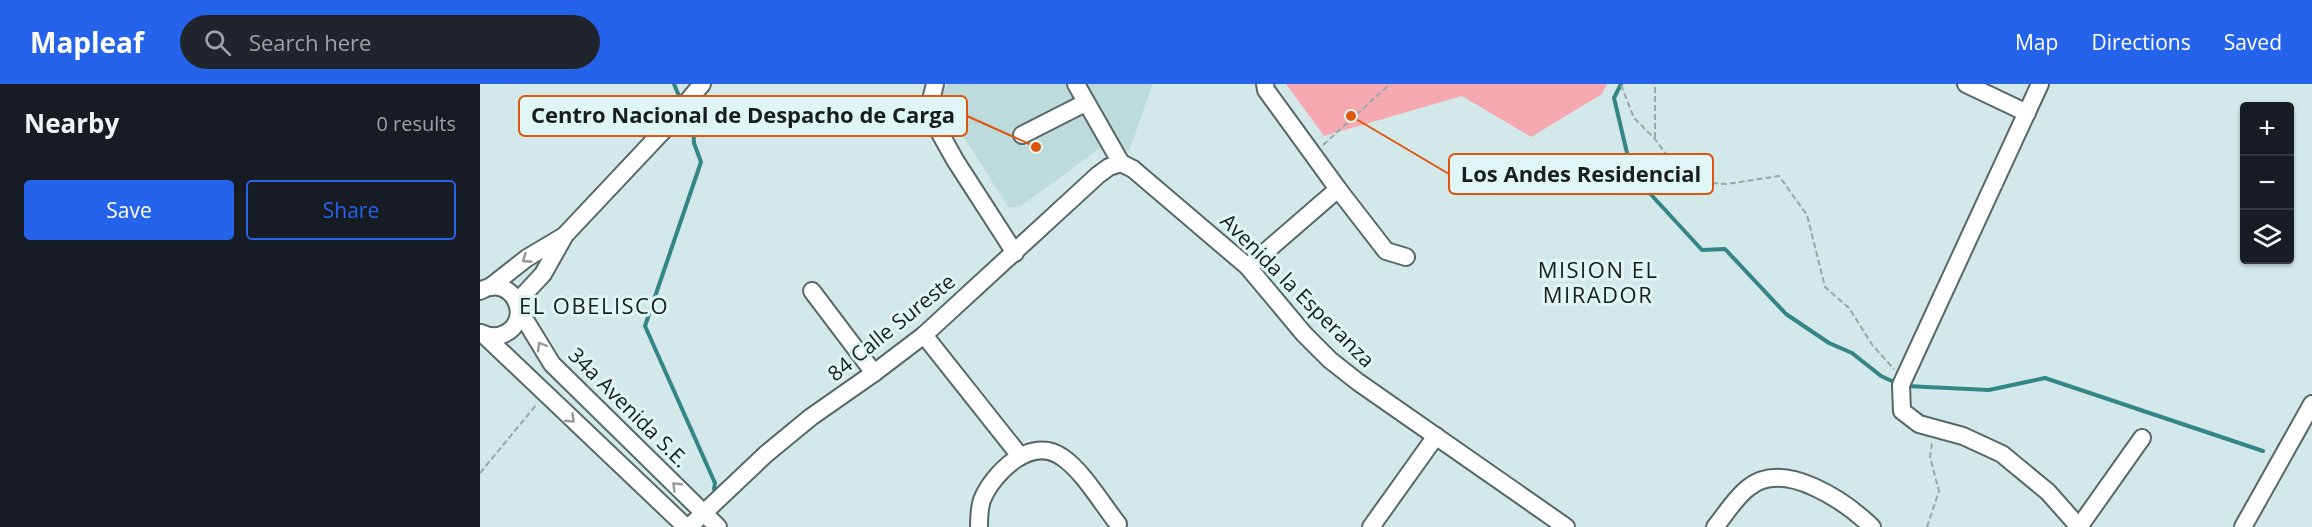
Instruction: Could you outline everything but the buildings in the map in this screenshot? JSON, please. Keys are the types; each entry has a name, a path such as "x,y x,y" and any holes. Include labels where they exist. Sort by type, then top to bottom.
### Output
{"street":[{"path":"482,334 492,337 508,332 514,326 518,306 543,274 565,236 662,132 702,84"},
{"path":"935,84 931,100 936,126 955,160 1016,253"},
{"path":"1076,84 1121,163"},
{"path":"1265,84 1266,90 1315,158 1386,251 1406,257"},
{"path":"1966,84 2027,112"},
{"path":"2040,84 1901,386 1902,411 1919,424 1963,436 2002,454 2048,492 2079,527 2142,438"},
{"path":"1022,135 1085,103"},
{"name":"84 Calle Sureste","path":"687,527 766,454 811,417 924,335 1016,253 1098,175 1109,167 1121,163"},
{"name":"Avenida la Esperanza","path":"1121,163 1133,169 1248,267 1304,334 1330,360 1566,527"},
{"path":"1248,267 1338,189"},
{"path":"485,289 527,258 565,236"},
{"path":"485,289 506,290 518,306"},
{"path":"812,291 874,373"},
{"name":"34a Avenida S.E.","path":"518,306 552,364 717,527"},
{"path":"482,334 687,527"},
{"path":"924,335 1020,456"},
{"path":"2243,527 2312,404"},
{"path":"1371,527 1436,436"},
{"path":"979,527 979,509 983,498 1005,467 1020,456 1038,450 1061,456 1079,474 1118,524"},
{"path":"1715,527 1748,487 1764,479 1781,478 1825,491 1860,515 1872,527"}],"path":[{"path":"1315,158 1322,147 1390,84"},
{"path":"1655,84 1655,139"},
{"path":"1621,85 1634,118 1655,139 1686,182 1727,184 1779,176 1807,215 1825,287 1849,308 1872,346 1904,380"},
{"path":"480,473 538,403"},
{"path":"1927,527 1940,491 1930,457 1934,428"}],"shaded area":[{"path":"948,84 1151,84 1152,86 1129,151 1107,143 1021,206 1009,208 942,103 943,93"},
{"path":"1286,84 1607,84 1602,94 1531,137 1462,96 1324,136"}],"waterway":[{"path":"674,84 679,96"},
{"path":"1621,84 1614,98 1632,174 1702,250 1725,249 1786,314 1829,343 1852,353 1881,376 1896,383"},
{"path":"688,116 693,125 694,143 701,162 645,326 715,483 714,489"},
{"path":"1906,386 1989,390 2045,378 2263,451"}],"place":[{"name":"Los Andes Residencial","path":"1351,116"},
{"name":"Centro Nacional de Despacho de Carga","path":"1036,147"}],"district":[{"name":"MISION EL MIRADOR","path":"1598,282"},
{"name":"EL OBELISCO","path":"594,305"}]}
